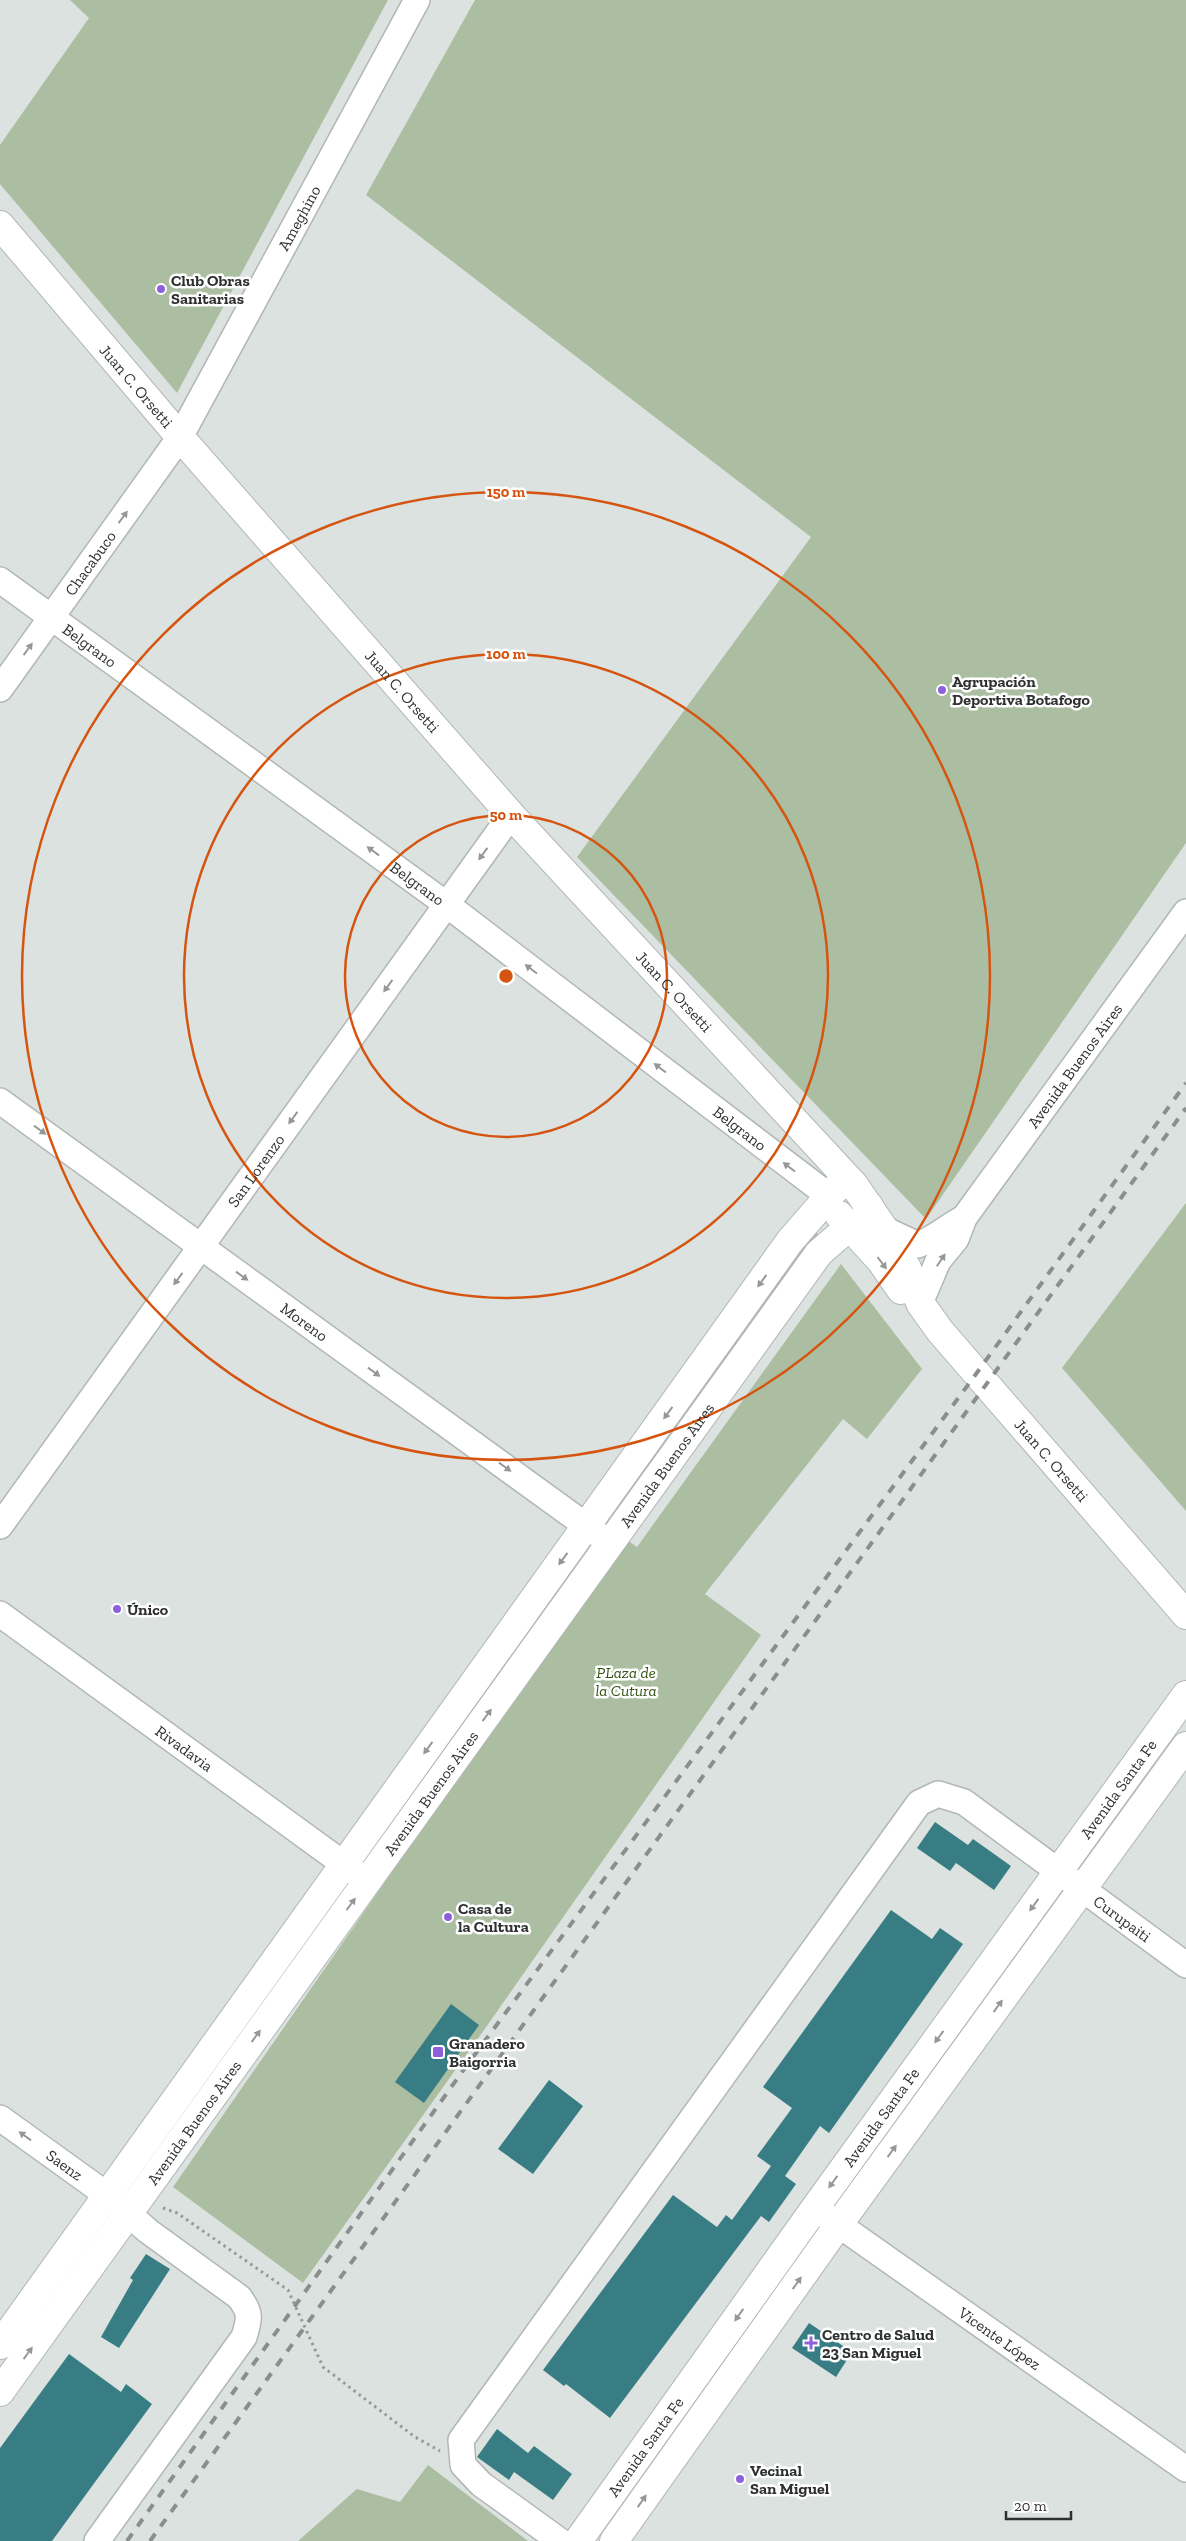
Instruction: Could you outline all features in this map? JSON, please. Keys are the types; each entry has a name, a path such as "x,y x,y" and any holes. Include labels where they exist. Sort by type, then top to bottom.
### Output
{"main road":[{"name":"Juan C. Orsetti","path":"0,226 180,437 511,815 862,1196 907,1268 920,1303 985,1386 1186,1615"},
{"name":"Juan C. Orsetti","path":"817,1148 826,1172 829,1196 850,1227 880,1261 902,1292 920,1303"},
{"name":"Avenida Buenos Aires","path":"0,2345 790,1241 836,1188 846,1184 862,1196 867,1218 850,1227 819,1253 0,2392"},
{"name":"Avenida Santa Fe","path":"578,2541 815,2208 1186,1696"},
{"name":"Avenida Santa Fe","path":"614,2541 839,2224 1186,1746"}],"street":[{"name":"Ameghino","path":"180,437 418,0"},
{"name":"Chacabuco","path":"0,688 180,437"},
{"name":"Belgrano","path":"0,580 446,904 829,1196"},
{"name":"San Lorenzo","path":"0,1526 511,815"},
{"name":"Avenida Buenos Aires","path":"920,1303 938,1262 956,1239 964,1218 1186,912"},
{"name":"Moreno","path":"0,1101 610,1543"},
{"name":"Avenida Buenos Aires","path":"884,1229 918,1245 931,1240 944,1228 964,1218"},
{"name":"Rivadavia","path":"0,1614 367,1881"},
{"name":"Curupaiti","path":"463,2465 461,2440 919,1803 938,1794 964,1802 1186,1965"},
{"name":"Saenz","path":"0,2118 108,2195 133,2206 148,2232 239,2297 246,2307 250,2320 244,2337 97,2541"},
{"name":"Vicente López","path":"815,2208 1186,2469"},
{"path":"463,2465 481,2484 560,2541"}],"path":[{"path":"133,2206 177,2213 288,2290 324,2367 415,2436 463,2465"}],"green space":[{"name":"Club Obras Sanitarias","path":"70,0 388,0 177,393 0,184 0,145 89,18"},
{"name":"Agrupación Deportiva Botafogo","path":"475,0 1186,0 1186,843 926,1219 577,857 811,537 366,195"},
{"path":"1186,1203 1186,1511 1062,1368"},
{"path":"814,1230 819,1235 614,1517 612,1514 614,1507"},
{"name":"PLaza de la Cutura","path":"841,1264 922,1369 867,1439 843,1419 705,1594 761,1635 484,2030 303,2283 173,2187 624,1538 637,1547"},
{"path":"576,1563 579,1565 377,1850 372,1850 370,1847"},
{"path":"428,2465 528,2541 298,2541 357,2489 400,2502"}],"building":[{"path":"935,1822 968,1845 973,1839 1011,1866 994,1890 956,1863 950,1871 917,1848"},
{"path":"891,1910 932,1939 940,1928 963,1944 829,2133 820,2126 785,2176 796,2184 769,2222 761,2216 610,2418 566,2384 564,2386 543,2370 673,2195 717,2227 726,2215 732,2220 771,2166 757,2156 792,2108 763,2087"},
{"path":"451,2004 479,2025 424,2103 395,2082"},
{"path":"549,2080 583,2106 533,2174 498,2149"},
{"path":"146,2254 170,2269 119,2348 101,2337 133,2280 130,2278"},
{"path":"809,2323 852,2352 836,2377 792,2348"},
{"path":"69,2354 121,2392 126,2384 152,2404 52,2541 0,2541 0,2448"},
{"path":"497,2429 528,2453 534,2446 572,2474 553,2500 514,2472 509,2480 477,2457"}],"railway":[{"path":"127,2541 462,2072 976,1374 1186,1083"},
{"path":"150,2541 1186,1108"}],"place":[{"name":"Club Obras Sanitarias","path":"161,289"},
{"name":"Agrupación Deportiva Botafogo","path":"942,690"},
{"name":"Único","path":"117,1609"},
{"name":"Casa de la Cultura","path":"448,1917"},
{"name":"Granadero Baigorria","path":"438,2052"},
{"name":"Centro de Salud 23 San Miguel","path":"811,2343"},
{"name":"Vecinal San Miguel","path":"740,2479"}]}
